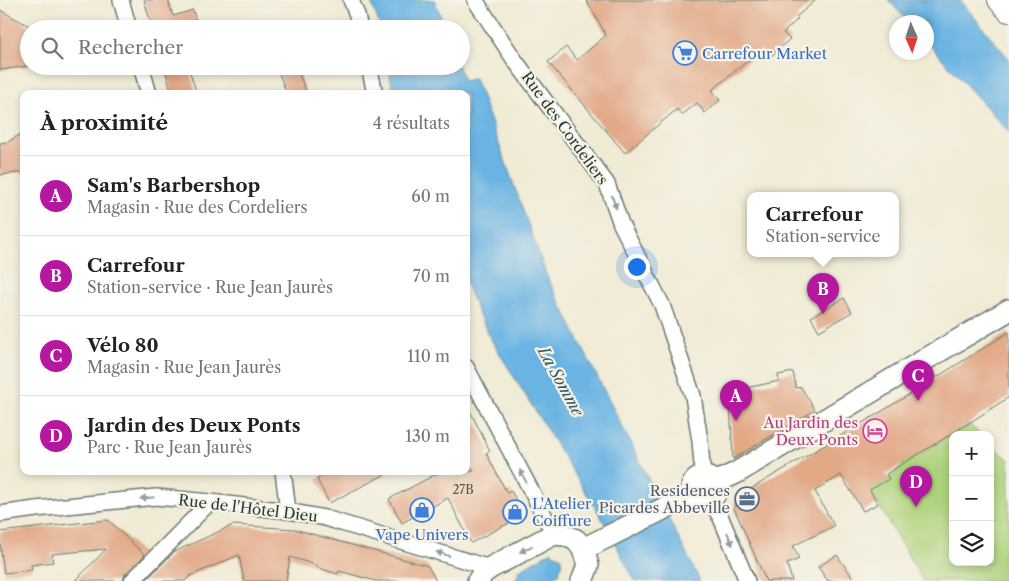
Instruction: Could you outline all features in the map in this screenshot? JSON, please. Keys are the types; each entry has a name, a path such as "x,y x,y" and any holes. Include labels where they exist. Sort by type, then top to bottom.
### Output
{"main road":[{"path":"1000,0 1009,10"}],"street":[{"path":"121,0 127,20"},
{"path":"350,0 358,20"},
{"name":"Rue des Cordeliers","path":"475,0 516,62 607,184 621,224 662,305 693,396 700,441 699,491"},
{"path":"144,75 148,90"},
{"path":"371,75 374,90"},
{"path":"583,549 736,473 1009,310"},
{"path":"470,375 554,534"},
{"path":"284,475 288,511"},
{"path":"699,491 720,518 747,581"},
{"name":"Rue de l'Hôtel Dieu","path":"0,514 36,508 156,497 288,511 324,518 484,574"},
{"path":"132,581 210,502"},
{"path":"484,574 554,534 565,535 576,540 583,549 588,565 583,580"}],"green space":[{"path":"969,424 977,431 957,431"},
{"path":"949,436 949,566 994,566 994,447 1009,460 1009,581 923,581 870,490 889,479 905,462"}],"water":[{"path":"370,0 435,0 442,20 378,20"},
{"path":"888,0 960,0 1009,59 1009,132 934,50 934,15 902,15"},
{"name":"La Somme","path":"390,75 462,75 464,81 475,78 548,279 700,581 635,581 600,515 493,343 478,313 470,293 470,90 393,90"},
{"path":"552,551 553,554 562,559 560,573 546,581 516,581 520,573 518,571"}],"building":[{"path":"144,0 168,0 173,16 193,10 196,20 150,20"},
{"path":"586,0 816,0 796,17 798,19 783,33 790,39 769,58 761,50 712,90 720,100 705,113 697,103 682,115 677,109 625,153 548,62 566,47 577,60 606,35"},
{"path":"0,10 20,21 20,67 0,70"},
{"path":"167,75 191,75 196,90 171,90"},
{"path":"280,75 300,75 305,90 285,90"},
{"path":"20,134 20,172 0,175 0,143 8,142"},
{"path":"844,298 852,312 819,331 811,317"},
{"path":"1009,332 1009,397 956,431 949,431 949,436 886,474 889,479 870,490 878,504 863,511 841,475 815,491 834,526 793,546 799,559 787,564 792,581 766,581 734,508 737,497 889,407"},
{"path":"793,372 796,388 801,387 815,410 733,459 730,405 727,392 779,381 778,375"},
{"path":"470,411 490,451 486,453 507,493 511,491 524,515 471,543 448,498 402,523 389,499 434,475 470,475 470,471 474,471 470,464"},
{"path":"324,475 384,475 329,503 317,479"},
{"path":"108,520 145,555 125,574 123,581 75,581 106,549 52,554 53,562 31,565 32,570 4,573 0,532"},
{"path":"233,525 294,529 428,566 436,581 376,581 339,571 338,574 290,557 286,581 244,581 239,555 190,576 185,581 145,581 174,552"},
{"path":"837,555 855,581 828,581 818,567"}],"place":[{"name":"Carrefour Market","path":"685,53"},
{"name":"Carrefour","path":"823,314"},
{"name":"Vélo 80","path":"918,401"},
{"name":"Sam's Barbershop","path":"736,421"},
{"name":"Au Jardin des Deux Ponts","path":"875,431"},
{"name":"Residences Picardes Abbeville","path":"747,499"},
{"name":"Jardin des Deux Ponts","path":"916,507"},
{"name":"Vape Univers","path":"422,510"},
{"name":"L'Atelier Coiffure","path":"515,512"}]}
